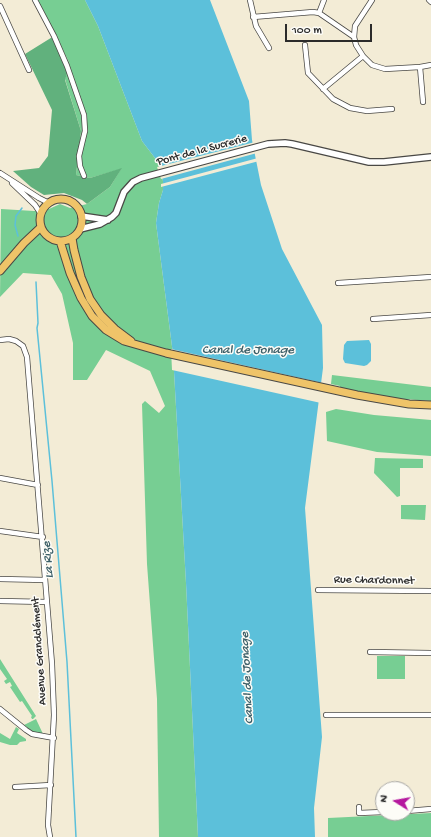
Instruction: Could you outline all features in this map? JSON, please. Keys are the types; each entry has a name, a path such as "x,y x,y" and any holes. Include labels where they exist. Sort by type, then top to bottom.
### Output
{"main road":[{"path":"57,200 69,201 76,205 82,222 80,229 72,238 60,242 54,240 47,236 41,227 41,214 49,203 57,200"},
{"path":"0,271 24,243 41,227"},
{"path":"72,238 81,277 90,299 101,315 132,343"},
{"path":"60,242 70,273 81,298 92,316 111,334 124,341 155,350 340,391 409,404 431,405"}],"street":[{"path":"35,0 54,36 67,66 84,115 85,131 79,156 80,166 84,176"},
{"path":"250,0 256,26 269,48"},
{"path":"319,13 324,0"},
{"path":"372,0 355,26 354,37 356,45 363,56 372,65 385,69 431,65"},
{"path":"0,6 29,70"},
{"path":"253,17 313,12 319,13 345,29 354,37"},
{"path":"305,45 308,74 333,99 350,108 366,111 392,109"},
{"path":"323,89 363,56"},
{"path":"420,67 423,102"},
{"name":"Pont de la Sucrerie","path":"108,220 116,213 120,200 128,187 133,182 141,178 268,144 292,144 369,162 384,162 431,157"},
{"path":"0,173 49,203"},
{"path":"5,176 41,214"},
{"path":"81,216 108,220"},
{"path":"80,229 100,224 108,220"},
{"path":"338,283 431,276"},
{"path":"373,319 431,315"},
{"name":"Avenue Grandclément","path":"0,340 8,339 16,341 23,346 28,357 52,664 54,738 48,825 50,837"},
{"path":"0,478 38,485"},
{"path":"0,531 42,537"},
{"path":"0,579 45,580"},
{"name":"Rue Chardonnet","path":"318,590 431,591"},
{"path":"0,601 47,602"},
{"path":"370,652 431,653"},
{"path":"0,709 32,734 54,738"},
{"path":"326,715 431,715"},
{"path":"15,787 50,785"},
{"path":"359,807 359,813 375,812"},
{"path":"415,810 431,809"}],"green space":[{"path":"37,0 85,0 98,26 142,141 158,162 163,181 163,190 159,203 156,223 173,354 198,837 159,837 157,699 147,564 142,404 145,401 159,413 165,406 150,371 106,350 87,380 73,380 73,343 62,294 51,275 23,273 0,297 1,209 34,211 49,209 60,204 70,208 87,204 110,187 121,169 90,178 76,175 81,131 65,79 70,64"},
{"path":"54,36 70,64 65,80 81,131 76,175 90,178 122,168 110,187 87,204 82,200 64,193 44,195 31,187 13,171 39,168 48,156 52,110 25,54"},
{"path":"332,375 431,387 431,401 391,398 340,389 340,386 331,384"},
{"path":"336,409 374,415 431,420 431,456 377,452 327,441 326,412"},
{"path":"375,458 423,459 423,468 400,468 400,496 397,497 374,473"},
{"path":"401,505 426,505 425,520 401,519"},
{"path":"377,656 405,656 405,679 377,679"},
{"path":"0,659 36,716 33,719 22,701 20,702 10,687 12,686 10,682 6,684 4,681 7,679 0,669"},
{"path":"36,719 43,734 33,732 24,725"},
{"path":"16,727 19,729 17,733 26,739 26,741 20,742 17,745 10,745 0,742 0,733 10,739"},
{"path":"431,813 431,837 328,837 328,818 375,816 375,821 415,821 415,814"}],"water":[{"name":"Canal de Jonage","path":"85,0 210,0 249,101 252,140 261,185 282,249 322,325 323,368 305,508 322,737 314,808 315,837 198,837 173,354 156,223 159,203 163,190 163,181 158,162 142,141 98,26"},
{"path":"369,340 371,344 371,361 367,365 364,366 345,363 343,359 344,345 347,341"}],"pier":[{"path":"255,142 257,153 161,179 157,167"},
{"path":"258,158 259,161 161,187 161,184"},
{"path":"171,349 323,383 321,403 172,370"}],"waterway":[{"name":"La Rize","path":"18,236 15,225 16,216 22,208"},
{"name":"La Rize","path":"36,282 37,328 52,481 67,662 76,837"}]}
